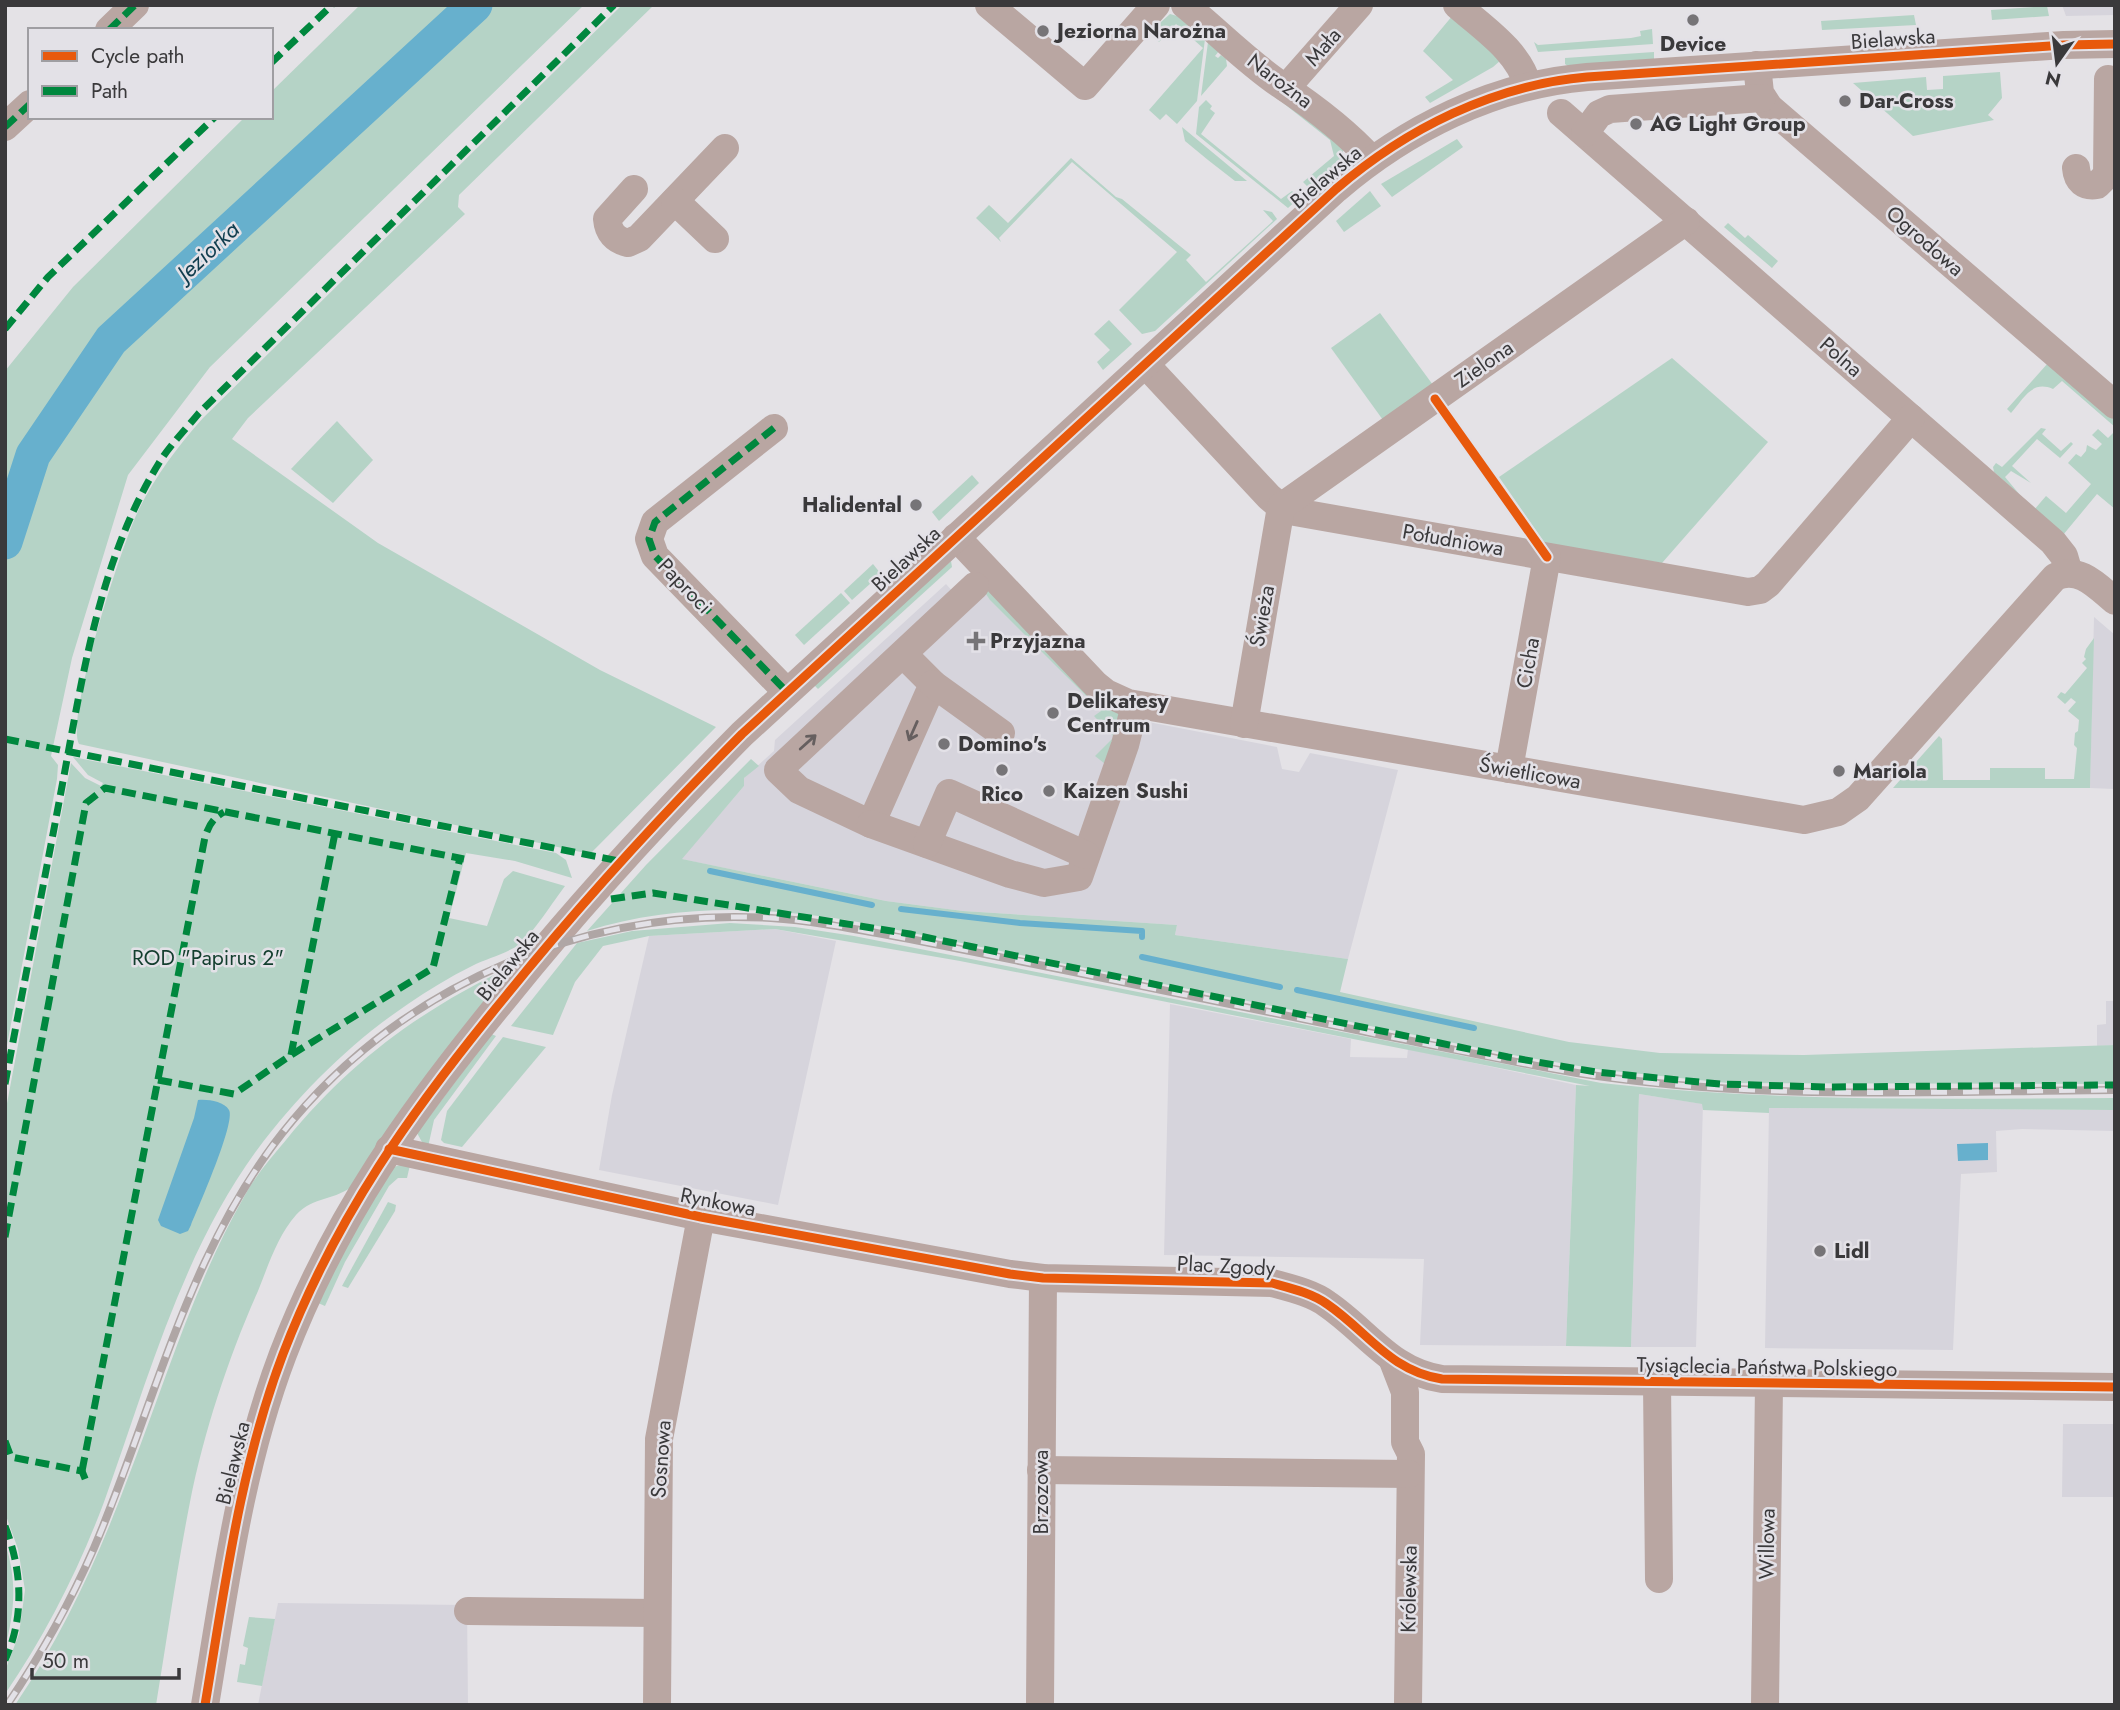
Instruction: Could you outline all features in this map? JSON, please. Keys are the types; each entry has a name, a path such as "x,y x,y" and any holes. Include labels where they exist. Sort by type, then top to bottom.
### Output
{"street":[{"path":"111,28 135,5"},
{"path":"989,5 1085,86 1156,5"},
{"name":"Narożna","path":"1185,5 1353,139 1372,160"},
{"name":"Mała","path":"1286,88 1359,5"},
{"path":"1457,5 1514,57 1528,86"},
{"name":"Bielawska","path":"2077,44 2115,31"},
{"name":"Bielawska","path":"205,1705 237,1515 265,1408 283,1355 325,1259 349,1214 428,1092 591,892 683,794 787,692 1336,189 1372,160 1453,113 1528,86 1574,78 2077,44 2115,44"},
{"path":"1585,133 1596,117 1606,109 1762,98 1757,65"},
{"path":"2076,168 2079,180 2084,185 2096,185 2107,175 2108,79"},
{"name":"Ogrodowa","path":"1762,98 1772,110 2115,405"},
{"path":"5,127 28,106"},
{"name":"Polna","path":"1561,113 2058,547 2069,573"},
{"path":"634,188 607,219 610,233 628,243 639,238 725,148"},
{"path":"675,201 715,239"},
{"name":"Zielona","path":"1281,507 1686,221"},
{"name":"Południowa","path":"1145,364 1269,498 1281,507 1295,512 1748,592 1760,590 1911,418"},
{"name":"Paproci","path":"774,428 655,522 649,538 655,556 787,692"},
{"name":"Świeża","path":"1244,724 1281,507"},
{"name":"Świetlicowa","path":"956,537 1096,685 1117,699 1135,705 1793,819 1815,819 1832,815 1858,798 2048,584 2059,575 2069,573"},
{"name":"Cicha","path":"1509,769 1547,557"},
{"path":"2069,573 2089,580 2115,601"},
{"path":"975,586 903,654 772,764 794,795 863,824 1010,874 1044,883 1079,877 1125,745 1135,705"},
{"path":"903,654 933,684 1001,733"},
{"path":"863,824 933,684"},
{"path":"927,844 949,793 1086,855"},
{"name":"Rynkowa","path":"389,1150 701,1217 1043,1278"},
{"name":"Sosnowa","path":"656,1705 659,1439 701,1217"},
{"name":"Plac Zgody","path":"1043,1278 1272,1283 1293,1288 1326,1302 1393,1361 1426,1376"},
{"name":"Brzozowa","path":"1040,1705 1043,1278"},
{"name":"Plac Zgody","path":"1393,1361 1405,1392 1405,1442 1410,1464"},
{"path":"1041,1470 1410,1464 1418,1444 1426,1376"},
{"name":"Tysiąclecia Państwa Polskiego","path":"1426,1376 1462,1381 2115,1387"},
{"path":"1657,1383 1659,1579"},
{"name":"Willowa","path":"1765,1705 1769,1384"},
{"name":"Królewska","path":"1408,1705 1410,1464"},
{"path":"468,1611 657,1613"}],"shaded area":[{"path":"2062,5 2115,5 2115,15 2066,16"},
{"path":"972,578 1102,713 1277,747 1282,769 1299,772 1310,753 1398,770 1348,959 1175,935 1177,925 963,911 886,901 681,859 744,786 744,778 774,751 775,740 946,584 954,593"},
{"path":"2094,617 2115,635 2115,832 2114,789 2090,788"},
{"path":"775,929 836,941 778,1205 599,1170 612,1095 649,936"},
{"path":"2106,1001 2115,1001 2115,1045 2097,1046 2097,1025 2106,1024"},
{"path":"1170,1004 1351,1039 1350,1057 1407,1058 1408,1049 1576,1085 1566,1346 1420,1345 1424,1259 1164,1255"},
{"path":"1639,1094 1703,1104 1696,1347 1631,1347"},
{"path":"1769,1108 2115,1110 2115,1131 1996,1131 1997,1172 1961,1174 1953,1350 1765,1348"},
{"path":"2063,1424 2115,1424 2115,1497 2062,1497"},
{"path":"278,1603 467,1605 468,1705 258,1705"}],"green space":[{"path":"360,5 584,5 210,367 128,475 72,658 51,756 58,765 57,779 5,1056 5,371 73,287 243,119 273,119 273,90"},
{"path":"622,5 654,5 459,195 458,207 465,214 248,418 232,439 378,543 600,670 716,727 590,854 79,744 77,728 80,701 109,591 139,509 168,461 203,418"},
{"path":"2047,6 2049,16 1992,20 1991,10"},
{"path":"1170,14 1177,16 1205,39 1197,101 1177,124 1166,114 1160,120 1149,110 1203,48 1176,24 1159,42 1153,37 1156,33 1152,30"},
{"path":"1453,15 1501,60 1430,103 1425,97 1453,80 1423,51"},
{"path":"1914,15 1916,25 1822,30 1821,21"},
{"path":"1652,29 1653,44 1538,52 1534,42 1538,45 1631,38 1641,36 1640,31"},
{"path":"1208,42 1219,51 1215,56 1218,58 1221,55 1226,59 1227,66 1201,96"},
{"path":"1654,52 1654,59 1568,66 1565,64 1565,58"},
{"path":"2000,72 2002,98 1988,115 1994,120 1913,136 1853,83 1926,77 1927,90 1943,89 1943,76"},
{"path":"1273,95 1343,145 1343,159 1309,188 1303,182 1334,156 1330,140"},
{"path":"1206,100 1215,113 1201,134 1281,199 1292,191 1299,198 1288,208 1196,134 1199,107"},
{"path":"1182,127 1247,181 1235,181 1185,141"},
{"path":"1457,139 1463,147 1392,197 1381,184"},
{"path":"1071,158 1191,255 1186,260 1206,282 1273,221 1263,210 1272,212 1277,219 1155,331 1142,334 1119,310 1177,252 1072,162 999,238 1001,242 976,218 989,205 1008,223"},
{"path":"1370,191 1381,206 1344,232 1336,221"},
{"path":"1728,223 1745,238 1748,235 1778,261 1772,268 1724,227"},
{"path":"1380,313 1433,385 1383,420 1331,348"},
{"path":"1109,320 1132,344 1103,370 1097,362 1110,350 1094,334"},
{"path":"1672,358 1768,442 1662,563 1546,545 1499,477"},
{"path":"2048,363 2115,421 2115,427 2062,381 2053,389 2039,387 2029,392 2011,413 2007,409"},
{"path":"337,421 373,460 333,503 291,469"},
{"path":"2041,428 2046,429 2042,434 2061,451 2071,442 2073,444 2060,458 2037,439 2012,466 2031,483 2011,471 2005,477 2020,495 1994,472 1993,467 1996,463 2002,467"},
{"path":"2098,429 2108,438 2115,431 2115,509 2097,494 2063,535 2034,510 2046,496 2066,513 2091,484 2068,463 2076,454 2081,457 2087,445 2096,450 2102,444 2092,435"},
{"path":"972,475 979,483 939,521 932,512"},
{"path":"951,561 952,567 818,689 812,683"},
{"path":"873,564 881,574 852,600 844,591"},
{"path":"986,584 1121,712 1109,767 1095,756 1114,737 1094,716 1101,711 990,600 982,588"},
{"path":"841,593 850,603 804,645 795,635"},
{"path":"2094,638 2090,788 1893,788 1939,736 1942,739 1943,780 1990,780 1990,768 2045,768 2045,779 2074,779 2077,748 2074,745 2075,733 2078,731 2079,720 2068,711 2076,702 2071,698 2065,704 2057,697 2061,692 2065,694 2087,668 2082,663 2086,659 2086,649"},
{"name":"ROD \"Papirus 2\"","path":"73,757 556,853 566,860 572,878 515,861 466,853 449,918 487,926 504,879 513,871 565,886 520,944 439,984 366,1035 308,1089 257,1150 230,1190 207,1232 168,1320 84,1552 34,1649 5,1694 5,1671 19,1634 25,1590 18,1549 5,1513 5,1114 71,763 85,778 101,786 103,783 88,775"},
{"path":"751,759 759,766 744,778 744,786 682,859 886,901 963,911 1177,925 1175,935 1348,959 1340,992 1569,1042 1660,1053 1804,1055 2115,1045 2115,1084 1728,1083 1603,1070 1518,1056 858,922 790,913 756,910 688,912 620,922 587,931 646,865"},
{"path":"730,923 795,927 854,936 1601,1083 1729,1094 1793,1096 1922,1099 2115,1098 2115,1110 1769,1108 1769,1113 1703,1110 1702,1104 1639,1094 1631,1347 1566,1346 1576,1085 1590,1086 960,961 775,929 649,936 603,946 575,982 553,1035 511,1026 577,943 632,931"},
{"path":"514,965 355,1184 303,1209 279,1241 227,1368 202,1448 185,1527 156,1705 15,1705 48,1652 91,1569 210,1265 254,1181 310,1112 362,1062 418,1019"},
{"path":"491,1034 496,1036 434,1120 428,1147 417,1133"},
{"path":"503,1037 546,1047 462,1147 444,1143 441,1140 447,1111"},
{"path":"410,1165 407,1178 398,1178 389,1186 345,1262 325,1306 318,1303 337,1259 394,1167"},
{"path":"388,1202 396,1205 395,1211 348,1288 342,1286"},
{"path":"5,1543 13,1595 5,1647"},
{"path":"249,1617 275,1619 262,1686 237,1682 240,1664 245,1665 248,1648 243,1646"}],"water":[{"path":"198,1100 223,1104 229,1110 230,1118 222,1147 191,1225 188,1231 180,1234 161,1226 158,1220"},
{"path":"1988,1143 1988,1160 1958,1161 1957,1144"}],"waterway":[{"name":"Jeziorka","path":"5,542 33,455 111,340 475,5"},
{"path":"710,871 872,905"},
{"path":"901,909 1020,923 1142,931 1142,937"},
{"path":"1142,957 1280,987"},
{"path":"1297,990 1474,1028"}],"railway":[{"path":"7,1705 32,1667 85,1568 201,1271 227,1218 257,1168 293,1120 340,1071 392,1028 448,992 508,963 571,940 636,925 703,918 789,919 910,939 1527,1064 1644,1082 1778,1091 2115,1090"}],"marked path":[{"path":"111,28 135,5"},
{"path":"273,61 332,5"},
{"path":"5,1084 94,625 120,542 159,463 199,413 614,5"},
{"path":"5,127 28,106"},
{"path":"5,329 48,277 213,119"},
{"path":"774,428 655,522 649,539 655,556 787,692"},
{"path":"5,739 619,861"},
{"path":"5,1237 86,803 105,788 464,859"},
{"path":"82,1471 205,837 212,822 224,812"},
{"path":"291,1055 335,833"},
{"path":"158,1080 234,1094 291,1055 433,968 460,858"},
{"path":"611,899 653,893 910,934 1508,1057 1596,1072 1720,1084 1825,1087 2115,1085"},
{"path":"5,1441 11,1457 82,1471 86,1481"},
{"path":"5,1526 15,1559 19,1593 16,1627 5,1660"}],"cycle path":[{"path":"205,1705 235,1527 255,1440 283,1354 304,1304 352,1210 379,1166 439,1081 533,962 591,895 742,734 1336,189 1363,167 1421,129 1485,100 1552,82 1587,77 2064,45 2115,44"},
{"path":"1435,399 1547,557"},
{"path":"389,1149 701,1217 1010,1274 1043,1278 1272,1283 1321,1300 1394,1359 1424,1375 1442,1379 2115,1387"}],"place":[{"name":"Device","path":"1693,20"},
{"name":"Jeziorna Narożna","path":"1043,31"},
{"name":"Dar-Cross","path":"1845,101"},
{"name":"AG Light Group","path":"1636,124"},
{"name":"Halidental","path":"916,505"},
{"name":"Przyjazna","path":"976,641"},
{"name":"Delikatesy Centrum","path":"1053,713"},
{"name":"Domino's","path":"944,744"},
{"name":"Rico","path":"1002,770"},
{"name":"Mariola","path":"1839,771"},
{"name":"Kaizen Sushi","path":"1049,791"},
{"name":"Lidl","path":"1820,1251"}]}
